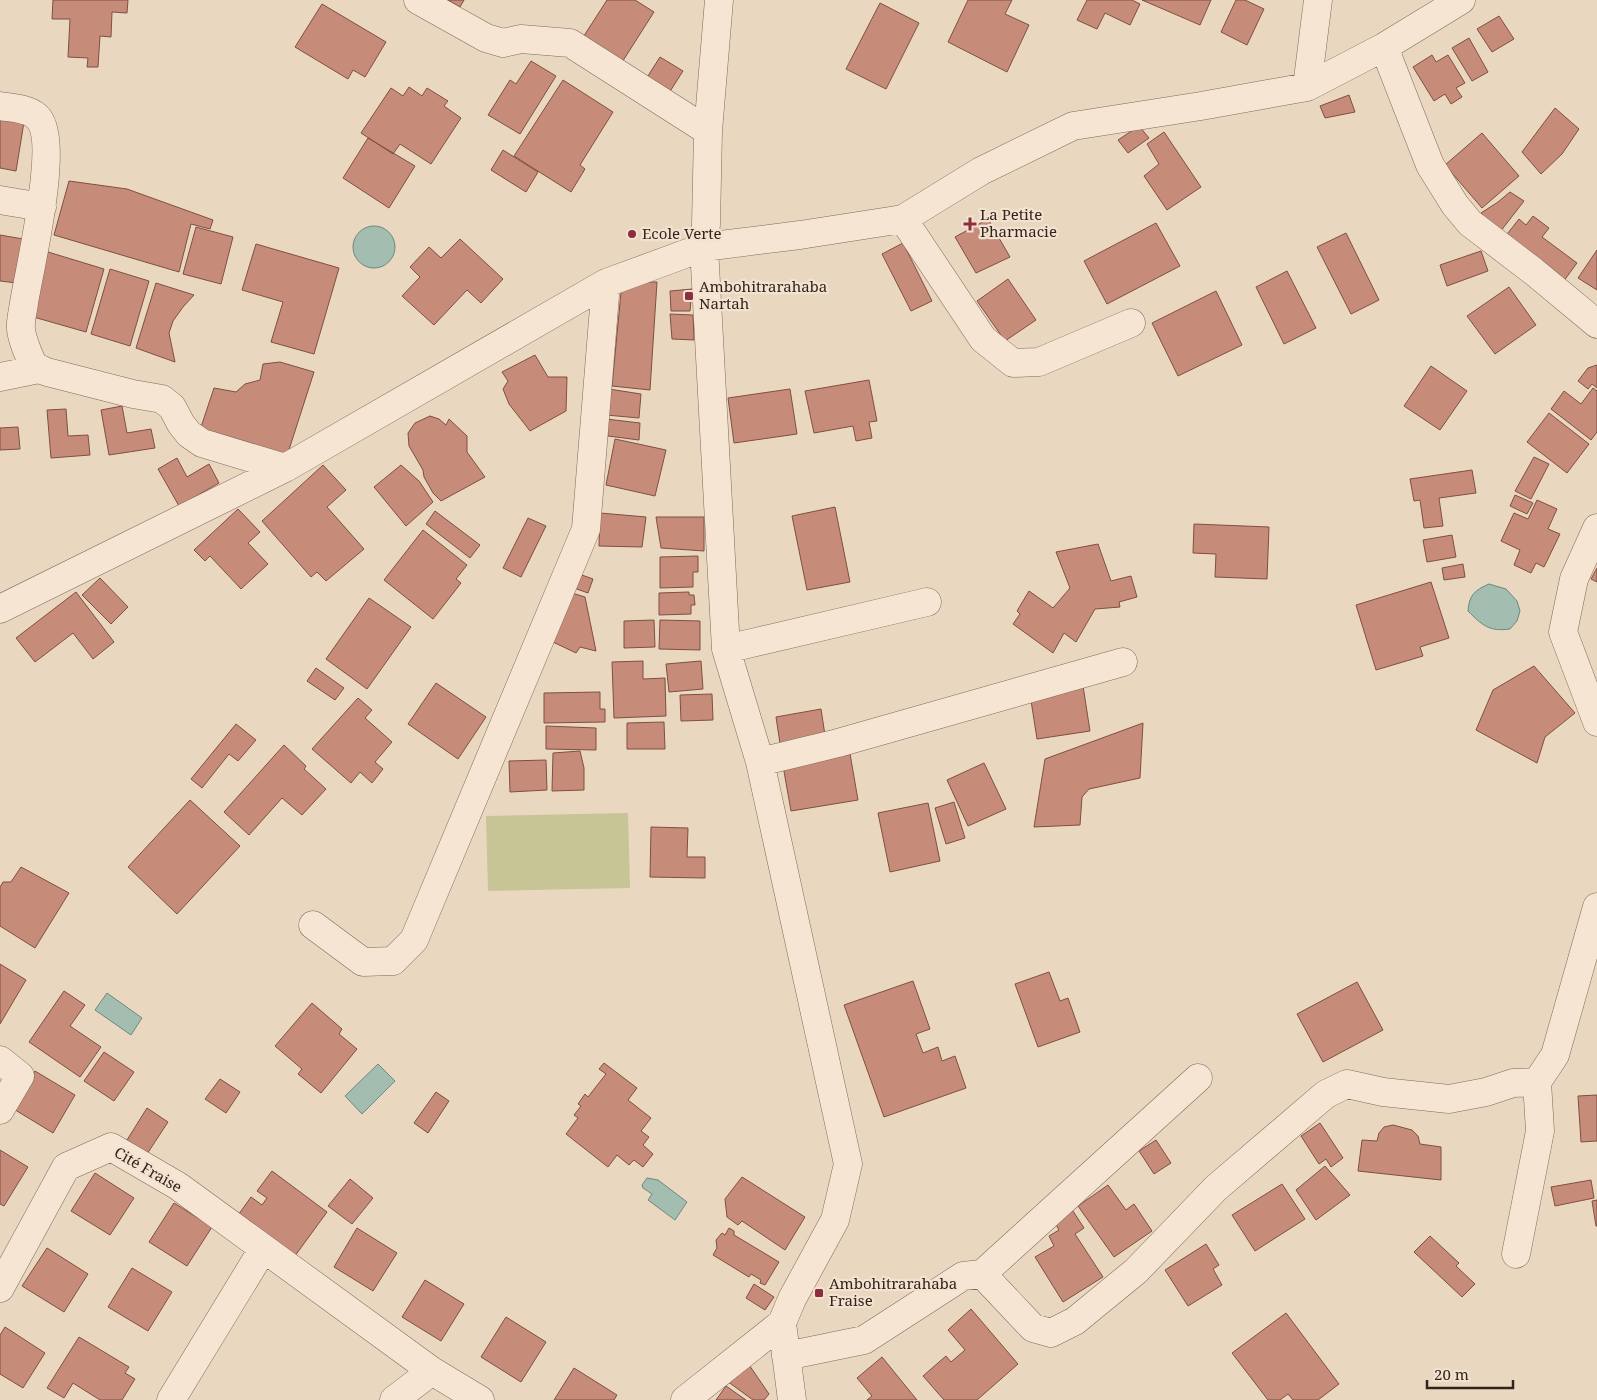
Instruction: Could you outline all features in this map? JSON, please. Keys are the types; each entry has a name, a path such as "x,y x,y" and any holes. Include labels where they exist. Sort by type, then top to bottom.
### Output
{"street":[{"path":"418,0 486,38 503,43 521,39 570,43 708,132"},
{"path":"719,0 708,132 704,247 726,649 760,762 848,1164 835,1220 792,1299 782,1324 792,1400"},
{"path":"1307,87 1318,0"},
{"path":"0,609 285,468 606,283 704,247 800,236 902,219 982,172 1072,126 1202,106 1307,87 1384,47 1461,0"},
{"path":"1384,47 1430,165 1454,205 1470,223 1594,316"},
{"path":"0,106 28,111 37,117 44,126 46,146 42,207 20,329 32,363 39,369 133,394 162,399 172,407 189,434 202,443 285,468"},
{"path":"0,200 42,207"},
{"path":"902,219 983,339 1013,363 1039,362 1131,323"},
{"path":"313,925 363,962 393,961 414,940 586,529 606,283"},
{"path":"0,377 39,369"},
{"path":"1597,528 1574,580 1563,632 1597,722"},
{"path":"726,649 927,602"},
{"path":"760,762 838,743 1123,662"},
{"path":"1516,1254 1540,1130 1537,1082 1555,1055 1597,907"},
{"path":"0,1060 20,1076 0,1110"},
{"path":"786,1356 864,1340 963,1276 982,1274 1198,1078"},
{"path":"982,1274 1033,1328 1051,1333 1075,1321 1136,1271 1216,1188 1326,1094 1347,1084 1383,1092 1449,1099 1486,1092 1513,1083 1537,1082"},
{"name":"Cité Fraise","path":"0,1288 66,1167 111,1148 178,1186 263,1249"},
{"path":"171,1400 263,1249 432,1371 480,1400"},
{"path":"685,1400 782,1324"},
{"path":"394,1400 432,1371"}],"shaded area":[{"path":"374,226 389,232 395,247 389,262 374,268 359,262 353,247 359,232"},
{"path":"1489,584 1506,589 1517,601 1520,611 1517,621 1510,629 1503,630 1486,626 1468,611 1471,597 1480,588"},
{"path":"628,813 630,888 488,891 486,816"},
{"path":"107,993 142,1018 131,1035 95,1010"},
{"path":"378,1064 395,1081 362,1114 345,1096"},
{"path":"647,1178 658,1180 687,1202 675,1220 648,1200 652,1194 643,1188 642,1185"}],"building":[{"path":"53,0 128,0 127,13 112,12 111,37 100,36 98,67 87,67 88,58 68,57 70,19 52,19"},
{"path":"448,0 464,0 460,7"},
{"path":"607,0 635,0 654,12 619,67 580,42"},
{"path":"968,0 1012,0 1005,14 1029,25 1007,72 948,42"},
{"path":"1087,0 1132,0 1140,4 1130,25 1105,13 1097,29 1077,20"},
{"path":"1142,0 1211,0 1200,25"},
{"path":"1236,0 1245,0 1264,9 1247,45 1221,32"},
{"path":"880,3 919,23 886,89 846,69"},
{"path":"322,4 386,42 365,77 353,70 348,79 295,47"},
{"path":"1499,16 1514,39 1492,52 1477,29"},
{"path":"1469,38 1488,72 1472,81 1452,48"},
{"path":"1432,55 1436,62 1448,55 1465,83 1456,88 1462,97 1451,104 1445,94 1434,101 1413,67"},
{"path":"660,57 683,71 669,93 646,79"},
{"path":"531,61 556,76 520,134 488,115 510,80 516,84"},
{"path":"563,80 613,112 580,165 585,169 571,192 514,156"},
{"path":"409,87 422,96 427,88 448,101 444,106 461,118 431,164 400,144 393,154 361,133 391,88 403,96"},
{"path":"1349,95 1355,112 1325,118 1320,106"},
{"path":"1555,108 1579,129 1562,154 1541,174 1522,152"},
{"path":"0,118 24,122 16,171 0,168"},
{"path":"1139,126 1149,138 1128,153 1118,140"},
{"path":"1164,132 1201,187 1167,210 1144,176 1159,164 1147,144"},
{"path":"1482,133 1519,176 1482,208 1445,165"},
{"path":"368,138 415,166 389,208 343,178"},
{"path":"503,150 538,172 526,192 491,170"},
{"path":"69,181 127,189 213,220 210,229 191,224 179,272 54,235"},
{"path":"1510,192 1524,201 1500,232 1481,213"},
{"path":"1533,216 1549,228 1542,237 1577,263 1563,282 1504,238 1519,219 1526,225"},
{"path":"988,219 1010,257 976,273 955,237"},
{"path":"1156,223 1180,266 1107,304 1084,261"},
{"path":"196,227 233,237 221,284 183,274"},
{"path":"1346,233 1379,300 1351,314 1317,247"},
{"path":"0,235 23,239 17,283 0,281"},
{"path":"460,239 503,279 481,303 467,290 434,325 402,296 420,277 410,267 429,247 441,258"},
{"path":"903,243 932,301 911,311 882,254"},
{"path":"256,244 339,268 314,354 271,342 283,302 242,290"},
{"path":"1597,250 1597,290 1578,278"},
{"path":"1481,251 1488,271 1447,286 1440,265"},
{"path":"48,252 104,269 86,332 30,316"},
{"path":"110,269 149,281 130,346 91,334"},
{"path":"1287,271 1316,328 1284,344 1256,287"},
{"path":"1008,279 1036,320 1005,341 977,301"},
{"path":"622,282 657,282 650,390 612,386"},
{"path":"156,283 194,295 173,321 169,333 175,362 136,348"},
{"path":"1509,287 1536,325 1495,354 1467,316"},
{"path":"692,289 690,311 671,311 670,291"},
{"path":"1216,291 1242,345 1178,376 1152,323"},
{"path":"670,314 693,315 694,340 672,339"},
{"path":"535,355 548,377 567,377 566,411 530,431 509,404 503,389 508,381 502,372"},
{"path":"280,362 314,372 286,459 198,436 214,388 236,392 245,384 260,380 263,364"},
{"path":"1597,365 1597,388 1592,384 1588,389 1578,381 1588,368"},
{"path":"1431,366 1467,391 1440,430 1404,406"},
{"path":"869,380 877,421 869,422 872,438 856,441 853,426 814,433 805,391"},
{"path":"1593,388 1597,391 1597,432 1591,440 1551,409 1564,391 1581,404"},
{"path":"609,389 641,394 639,418 606,415"},
{"path":"790,389 797,434 734,443 728,398"},
{"path":"122,406 127,433 151,429 155,448 109,455 101,410"},
{"path":"66,409 68,436 88,435 90,455 51,458 47,410"},
{"path":"1549,413 1589,444 1567,473 1527,442"},
{"path":"430,416 439,419 446,425 449,419 467,436 467,452 485,477 441,501 433,493 424,477 423,470 409,446 408,433 415,423"},
{"path":"606,419 640,423 639,440 608,436"},
{"path":"18,427 20,449 0,450 0,428"},
{"path":"615,439 666,450 655,496 606,485"},
{"path":"1534,457 1549,464 1531,499 1515,491"},
{"path":"177,458 187,477 209,464 219,483 179,506 158,469"},
{"path":"323,465 346,490 327,507 364,549 326,581 317,572 311,577 262,521"},
{"path":"401,465 419,481 433,502 406,526 374,487"},
{"path":"1472,470 1476,493 1439,498 1443,526 1424,528 1420,500 1414,501 1410,479"},
{"path":"1515,495 1533,503 1527,514 1510,506"},
{"path":"1537,500 1557,509 1548,529 1560,534 1544,567 1536,563 1531,573 1514,565 1520,550 1501,541 1514,513 1528,519"},
{"path":"835,507 850,582 807,590 792,516"},
{"path":"238,509 260,532 248,543 268,564 241,589 210,556 205,561 194,550"},
{"path":"435,511 480,545 470,558 426,524"},
{"path":"600,513 646,517 642,547 599,546"},
{"path":"656,517 704,517 704,551 661,548"},
{"path":"528,518 546,526 521,577 503,568"},
{"path":"1194,524 1269,527 1267,579 1215,577 1216,554 1193,553"},
{"path":"423,530 467,565 456,579 461,583 433,619 384,580"},
{"path":"1452,535 1456,557 1427,562 1423,540"},
{"path":"1098,544 1111,581 1131,576 1137,597 1119,602 1120,607 1095,609 1076,642 1064,633 1053,653 1013,624 1020,614 1017,611 1029,591 1053,608 1070,588 1056,552"},
{"path":"698,556 698,572 693,572 693,587 660,588 660,557"},
{"path":"1463,564 1465,577 1444,580 1442,568"},
{"path":"1597,568 1597,582 1591,579"},
{"path":"579,574 593,579 588,593 574,588"},
{"path":"100,578 128,607 111,624 82,595"},
{"path":"1431,582 1449,638 1420,647 1423,656 1376,670 1356,605"},
{"path":"76,592 114,642 93,659 73,633 35,662 16,638"},
{"path":"689,592 689,595 694,595 695,605 691,605 691,614 659,615 659,593"},
{"path":"572,593 585,597 596,651 580,647 576,653 553,642"},
{"path":"369,598 411,627 367,689 326,659"},
{"path":"654,620 655,647 624,648 624,621"},
{"path":"660,620 700,621 700,650 659,649"},
{"path":"643,661 643,679 665,678 666,716 614,718 612,662"},
{"path":"701,661 703,689 669,692 666,664"},
{"path":"1534,666 1575,713 1545,737 1537,763 1476,730 1493,690"},
{"path":"316,668 344,688 335,700 307,681"},
{"path":"436,683 486,717 458,759 408,724"},
{"path":"1083,686 1090,731 1037,739 1030,694"},
{"path":"600,692 600,709 605,709 605,722 544,723 544,693"},
{"path":"712,694 713,720 681,721 680,695"},
{"path":"358,698 372,710 365,718 392,742 375,762 383,769 372,783 360,772 351,783 312,749"},
{"path":"821,709 826,742 781,750 776,717"},
{"path":"664,722 665,749 627,749 627,723"},
{"path":"1143,723 1140,778 1089,789 1082,797 1080,825 1034,827 1045,759"},
{"path":"236,724 256,740 238,761 229,754 202,788 191,779"},
{"path":"546,726 596,728 596,750 546,749"},
{"path":"284,745 306,766 304,769 326,789 302,815 282,798 249,835 224,812"},
{"path":"849,748 858,800 791,811 782,760"},
{"path":"580,751 584,768 584,790 552,791 553,753"},
{"path":"546,760 547,790 510,792 509,761"},
{"path":"984,763 1006,809 968,826 947,780"},
{"path":"190,800 240,846 177,914 128,867"},
{"path":"954,802 965,838 946,844 935,808"},
{"path":"928,803 940,861 890,872 878,813"},
{"path":"651,827 688,828 687,857 705,857 705,878 650,877"},
{"path":"21,867 69,893 35,948 0,926 0,887 3,882 11,882"},
{"path":"0,964 26,980 0,1024"},
{"path":"1049,972 1060,1001 1068,998 1080,1032 1038,1047 1015,984"},
{"path":"913,981 930,1029 916,1034 923,1053 938,1047 942,1061 955,1056 966,1088 884,1117 844,1005"},
{"path":"1357,982 1383,1030 1323,1062 1297,1014"},
{"path":"64,991 85,1005 70,1026 101,1047 80,1077 29,1042"},
{"path":"312,1003 342,1029 339,1034 357,1049 321,1093 298,1074 302,1069 275,1046"},
{"path":"104,1052 134,1072 114,1101 84,1081"},
{"path":"604,1063 637,1088 628,1100 651,1118 641,1131 649,1137 643,1145 653,1154 643,1167 634,1160 629,1165 617,1155 608,1167 566,1134 578,1118 574,1115 581,1106 578,1104 585,1094 588,1097 606,1074 599,1069"},
{"path":"35,1071 75,1095 53,1133 12,1108"},
{"path":"220,1079 240,1092 226,1113 205,1099"},
{"path":"436,1092 449,1101 428,1133 414,1123"},
{"path":"1597,1095 1597,1141 1581,1142 1578,1096"},
{"path":"147,1108 168,1122 147,1154 127,1140"},
{"path":"1320,1123 1343,1158 1331,1167 1326,1159 1319,1164 1301,1136"},
{"path":"1393,1125 1412,1130 1418,1136 1420,1144 1441,1147 1441,1180 1358,1171 1362,1140 1377,1141 1379,1133 1384,1127"},
{"path":"1156,1140 1171,1163 1154,1174 1139,1151"},
{"path":"0,1150 28,1167 4,1206 0,1204"},
{"path":"1325,1166 1350,1195 1316,1220 1296,1190"},
{"path":"272,1171 327,1212 292,1260 236,1218 251,1197 262,1205 267,1198 257,1191"},
{"path":"95,1173 134,1198 110,1235 71,1211"},
{"path":"742,1177 805,1217 785,1250 742,1221 738,1225 727,1217 725,1199"},
{"path":"350,1179 373,1198 352,1224 328,1206"},
{"path":"1591,1180 1594,1198 1555,1206 1551,1187"},
{"path":"1282,1184 1305,1219 1255,1251 1232,1215"},
{"path":"1108,1185 1126,1210 1134,1204 1152,1231 1114,1257 1078,1206"},
{"path":"1597,1200 1597,1226 1596,1226 1592,1201"},
{"path":"174,1203 212,1227 187,1266 149,1242"},
{"path":"1069,1205 1084,1228 1075,1234 1103,1277 1063,1302 1035,1257 1054,1246 1049,1236 1059,1230 1051,1216"},
{"path":"357,1228 397,1253 373,1291 334,1267"},
{"path":"729,1228 734,1231 734,1235 779,1262 765,1285 760,1283 761,1280 751,1274 749,1277 713,1255 717,1248 716,1240 722,1233 725,1235"},
{"path":"1430,1236 1459,1263 1456,1266 1475,1284 1462,1297 1414,1252"},
{"path":"1206,1244 1219,1265 1213,1269 1222,1285 1188,1306 1165,1270"},
{"path":"47,1248 88,1274 64,1312 22,1286"},
{"path":"132,1268 172,1292 148,1331 108,1307"},
{"path":"425,1280 464,1304 441,1341 402,1317"},
{"path":"754,1284 774,1297 765,1310 746,1298"},
{"path":"971,1309 1018,1364 977,1400 944,1400 923,1376 946,1356 951,1362 965,1350 948,1330"},
{"path":"1286,1313 1339,1384 1318,1400 1293,1400 1288,1394 1280,1400 1268,1400 1232,1353"},
{"path":"506,1317 546,1342 521,1382 481,1357"},
{"path":"5,1327 45,1353 23,1388 0,1374 0,1335"},
{"path":"79,1337 129,1367 125,1373 135,1379 122,1400 100,1400 73,1383 64,1398 47,1388"},
{"path":"882,1357 917,1400 867,1400 872,1396 857,1378"},
{"path":"745,1359 769,1394 764,1400 753,1400 727,1381"},
{"path":"574,1368 617,1395 614,1400 554,1400"},
{"path":"726,1386 746,1400 716,1400"}],"place":[{"name":"La Petite Pharmacie","path":"970,224"},
{"name":"Ecole Verte","path":"632,234"},
{"name":"Ambohitrarahaba Nartah","path":"689,296"},
{"name":"Ambohitrarahaba Fraise","path":"819,1293"}]}
